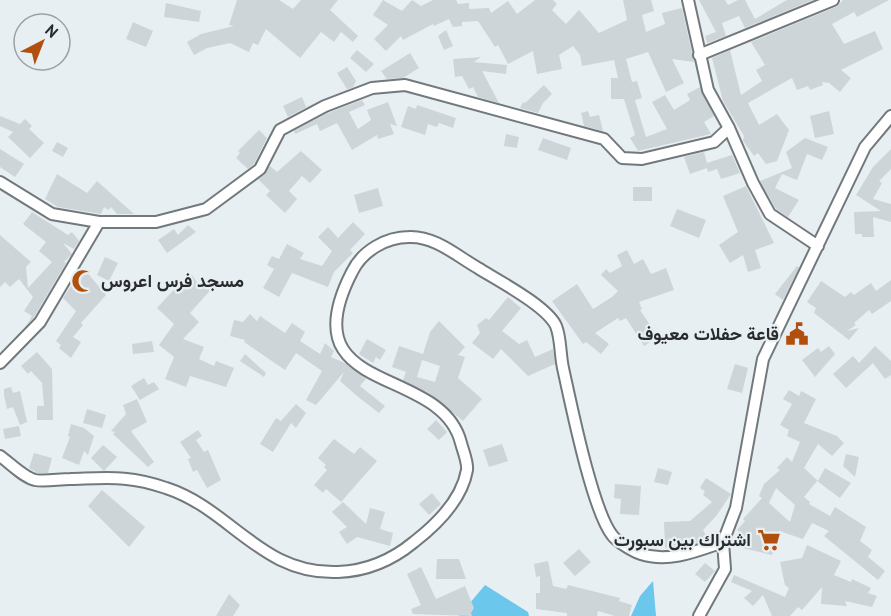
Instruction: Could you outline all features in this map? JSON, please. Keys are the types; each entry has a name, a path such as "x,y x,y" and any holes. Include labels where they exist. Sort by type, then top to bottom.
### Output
{"street":[{"path":"688,0 708,90 729,128 753,183 770,214 818,246"},
{"path":"699,55 832,0"},
{"path":"0,182 52,214 99,222 156,222 206,209 260,169 280,130 325,106 372,88 405,85 604,139 622,158 642,159 714,142 729,128"},
{"path":"699,616 725,569 723,542 736,508 763,359 866,147 891,116"},
{"path":"0,363 40,322 99,222"},
{"path":"0,456 32,480 136,477 186,494 280,562 318,573 358,572 395,558 425,533 455,500 468,468 459,433 436,406 359,367 346,354 338,338 335,320 338,302 355,266 370,251 388,240 409,237 430,239 531,301 555,325 562,364 597,500 613,537 641,554 680,557 723,542"}],"shaded area":[{"path":"653,581 656,616 631,616 640,596"},
{"path":"485,585 528,612 529,616 459,616"}],"building":[{"path":"237,0 279,0 293,9 301,0 338,0 330,10 358,36 353,42 341,32 334,42 321,32 300,58 266,29 258,45 253,43 249,52 230,43 207,48 194,55 187,42 201,34 234,26 229,25"},
{"path":"383,0 402,11 412,0 421,6 433,0 456,0 458,4 469,3 469,9 489,8 491,13 508,1 517,14 535,0 553,0 557,4 552,10 566,24 579,10 599,33 627,20 623,0 651,0 654,11 642,15 646,32 665,24 662,13 682,8 694,62 672,59 684,83 666,92 648,52 626,59 632,82 637,81 642,98 635,100 646,137 667,129 652,102 665,95 674,110 690,100 687,94 700,87 714,116 704,122 711,134 638,151 630,138 635,135 624,99 611,99 611,78 618,78 614,60 582,66 580,55 573,46 559,55 562,69 537,74 533,51 508,64 498,45 495,47 478,21 462,22 462,26 453,27 449,19 434,26 433,24 403,40 401,36 386,51 374,39 388,25 373,15"},
{"path":"699,0 725,0 728,5 738,0 745,0 755,19 787,0 813,0 745,28 739,16 722,23 726,36 707,43 705,36 716,32"},
{"path":"843,0 889,0 857,17 854,12 832,24 844,44 875,31 883,49 841,70 851,78 840,92 829,83 822,82 823,85 810,90 808,86 797,90 792,78 748,103 759,125 777,114 789,130 777,161 766,164 758,153 754,156 743,141 744,136 723,101 712,58 730,50 741,95 762,81 756,70 765,65 751,42 836,7"},
{"path":"166,3 201,11 199,22 164,17"},
{"path":"133,22 153,31 146,47 126,39"},
{"path":"446,30 453,46 444,50 438,36"},
{"path":"357,50 374,64 366,72 350,58"},
{"path":"410,53 419,68 403,78 387,79 381,71"},
{"path":"481,57 474,62 507,65 506,74 482,71 499,103 478,97 473,87 469,89 462,76 455,77 453,59"},
{"path":"347,67 356,81 353,87 332,95 347,89 337,73"},
{"path":"544,85 552,94 543,103 538,113 520,108 523,102 525,103"},
{"path":"302,97 306,107 314,103 288,117 283,106"},
{"path":"362,100 365,105 349,112 358,129 371,120 367,110 388,102 397,126 390,124 394,134 378,139 377,135 352,150 337,123 320,131 317,124 295,134 294,131 328,113"},
{"path":"417,105 456,118 453,128 439,123 437,127 428,124 425,135 401,127 408,106 416,109"},
{"path":"588,111 590,117 599,115 603,131 584,126 581,113"},
{"path":"829,111 834,134 815,138 810,116"},
{"path":"0,116 20,124 25,119 32,126 29,129 44,143 30,158 8,137 13,132 0,126"},
{"path":"259,130 267,138 254,164 248,169 236,158 240,153 238,151"},
{"path":"506,134 519,137 517,148 504,146"},
{"path":"543,138 571,148 567,160 538,150"},
{"path":"805,138 828,147 822,160 807,154 797,180 782,174 775,188 799,200 788,217 776,209 760,181 792,168 786,152"},
{"path":"57,142 68,148 63,157 52,151"},
{"path":"0,149 24,164 15,177 0,167"},
{"path":"891,149 891,169 879,181 882,183 873,199 891,204 891,222 873,217 874,237 862,237 862,234 855,234 854,212 881,211 856,195 873,167"},
{"path":"301,151 322,170 310,183 302,176 289,191 297,199 285,213 266,195 270,191 258,179 270,166 277,172"},
{"path":"704,152 707,163 732,155 740,173 721,179 717,169 708,172 707,168 690,174 684,157"},
{"path":"57,174 87,193 97,181 134,214 117,214 111,207 108,210 104,207 101,214 58,207 45,199"},
{"path":"746,186 774,243 755,250 761,268 748,272 743,255 730,263 719,245 738,232 723,196"},
{"path":"633,187 652,187 652,201 633,201"},
{"path":"378,188 383,206 359,213 354,195"},
{"path":"677,209 706,220 699,238 670,226"},
{"path":"32,212 68,235 72,232 79,241 74,249 63,243 72,254 64,262 66,263 34,317 26,326 32,316 24,311 33,297 19,279 10,287 5,282 0,287 0,235 31,262 26,267 28,288 52,262 39,251 46,242 23,224"},
{"path":"353,222 365,234 350,250 353,253 334,272 328,287 292,273 279,297 263,288 274,269 267,265 272,256 279,259 287,244 304,253 300,259 322,266 332,251 318,237 328,227 338,238"},
{"path":"188,225 196,232 167,253 158,240 174,229 178,235"},
{"path":"627,250 634,264 643,259 651,274 666,268 674,290 639,302 642,309 640,310 655,332 651,334 655,339 644,346 626,318 620,321 618,318 595,333 609,344 601,354 586,342 583,344 552,301 577,284 593,309 612,297 618,291 601,275 606,269 610,273 622,266 617,255"},
{"path":"105,257 118,263 109,281 97,275"},
{"path":"797,266 799,268 783,300 775,294"},
{"name":"مسجد فرس اعروس","path":"82,270 85,270 106,295 81,323 83,325 73,337 81,342 71,358 59,348 61,345 56,341 76,311 63,298"},
{"path":"192,275 201,288 208,279 215,285 190,313 199,322 183,339 204,347 199,359 214,366 216,361 234,368 226,387 190,376 186,387 165,379 174,357 159,345 174,324 157,308 180,283"},
{"path":"891,280 891,301 872,314 869,310 854,323 856,325 847,331 859,328 849,340 814,313 816,308 807,302 821,281 845,297 851,292 854,295 871,283 876,291"},
{"path":"508,297 521,308 502,331 519,344 527,340 535,357 553,349 555,364 528,376 501,349 493,359 472,343 480,333 477,325 486,318 489,320"},
{"path":"250,314 257,321 260,316 285,333 292,323 305,332 300,341 320,354 325,343 334,351 331,357 345,363 366,379 360,386 385,406 379,413 357,396 340,381 344,372 316,405 306,400 322,371 296,353 285,370 244,342 245,340 230,336 234,320 243,322"},
{"path":"439,321 465,347 458,355 465,357 458,378 482,399 463,421 429,393 403,380 406,372 392,367 399,346 423,354 430,332","holes":["422,360 440,366 435,382 417,377"]},
{"path":"367,339 386,350 380,360 376,357 373,363 359,354"},
{"path":"152,341 154,352 133,354 132,344"},
{"path":"829,346 835,354 815,377 802,360 818,348 821,352"},
{"path":"875,346 891,361 891,375 885,379 873,363 846,388 833,374 853,356 859,363"},
{"path":"37,352 52,369 53,420 37,420 37,406 44,406 42,383 31,371 28,374 21,366"},
{"path":"245,354 266,373 264,377 240,361"},
{"path":"735,364 748,368 742,393 727,389"},
{"path":"144,378 148,385 154,382 159,389 140,400 131,386"},
{"path":"11,387 13,393 20,391 27,422 20,425 13,407 7,409 4,389"},
{"path":"789,390 799,396 801,391 816,399 804,423 837,436 844,443 832,456 818,444 804,468 818,481 825,468 851,483 840,498 817,481 804,497 810,502 809,504 830,516 835,507 866,527 860,541 872,550 868,557 885,571 878,580 824,536 829,531 812,523 803,539 779,531 772,555 734,546 741,533 737,530 745,521 743,519 762,498 759,496 764,484 780,470 777,468 787,457 792,462 800,442 787,436 789,430 780,425 792,404 783,399","holes":["776,488 795,505 790,522 769,503"]},
{"path":"137,399 147,422 131,431 154,462 148,467 113,434 115,432 111,431 126,414 123,405"},
{"path":"296,404 306,413 296,428 291,423 273,452 260,444 276,418 281,421"},
{"path":"87,409 106,415 102,428 83,423"},
{"path":"436,420 447,432 439,440 427,429"},
{"path":"71,424 84,428 94,436 88,455 84,451 79,465 62,458 70,437 68,436"},
{"path":"19,426 21,436 5,439 3,429"},
{"path":"198,430 202,436 196,440 204,452 208,450 221,480 207,488 197,470 193,472 188,459 191,458 180,442"},
{"path":"334,439 354,454 360,447 377,461 341,502 326,489 323,493 314,485 327,470 324,467 326,465 318,458"},
{"path":"502,444 508,461 489,467 483,450"},
{"path":"103,445 117,457 104,471 91,458"},
{"path":"34,453 52,458 48,473 37,473 29,468"},
{"path":"846,454 859,457 855,477 843,466"},
{"path":"658,468 672,472 668,485 654,482"},
{"path":"706,478 731,494 717,515 703,530 708,539 681,547 665,548 664,522 690,521 712,502 703,495 705,491 700,488"},
{"path":"615,484 641,486 639,515 620,514 621,499 614,498"},
{"path":"102,490 145,527 129,547 88,506"},
{"path":"432,493 441,504 429,515 419,504"},
{"path":"343,502 366,524 370,508 385,512 380,529 393,533 390,546 357,537 347,544 339,532 347,527 332,512"},
{"path":"807,545 841,561 834,575 851,582 852,579 871,588 868,593 877,596 872,607 845,601 847,606 821,604 822,587 802,610 798,607 790,616 772,616 763,595 753,606 744,598 752,591 731,582 734,575 785,597 789,588 785,585 780,562 802,558"},
{"path":"579,549 591,562 575,576 563,563"},
{"path":"437,559 459,559 466,579 436,579"},
{"path":"548,561 553,586 566,589 568,585 620,598 619,601 632,605 629,616 615,616 598,611 597,616 567,616 567,613 536,609 536,593 540,593 540,576 536,577 534,564"},
{"path":"705,563 715,571 705,582 695,574"},
{"path":"421,567 436,599 465,586 474,608 472,616 413,614 411,609 421,605 407,574"},
{"path":"229,594 240,605 233,616 216,616"}],"place":[{"name":"مسجد فرس اعروس","path":"83,281"},
{"name":"قاعة حفلات معيوف","path":"797,334"},
{"name":"اشتراك بين سبورت","path":"769,540"}]}
